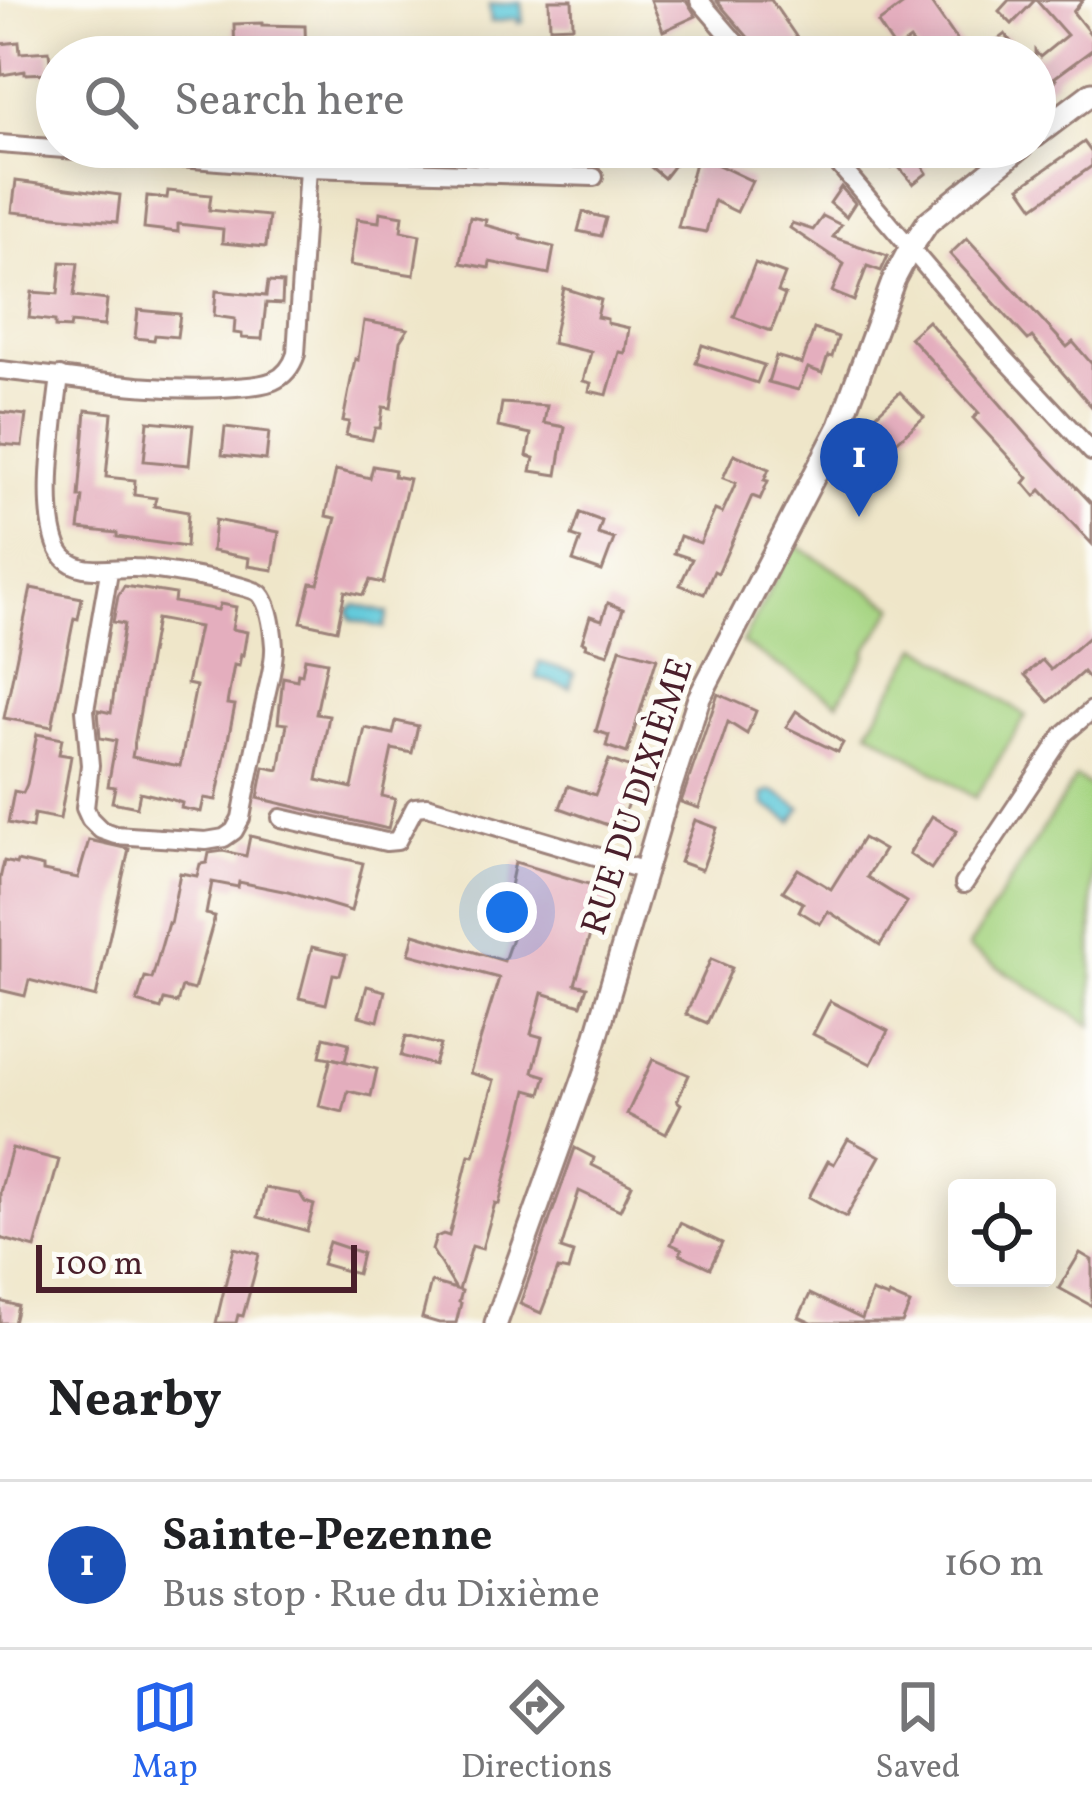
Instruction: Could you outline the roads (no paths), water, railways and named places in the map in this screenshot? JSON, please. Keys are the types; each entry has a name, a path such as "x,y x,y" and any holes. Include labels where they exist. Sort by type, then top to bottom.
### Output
{"street":[{"path":"698,0 730,36"},
{"path":"1056,120 1092,93"},
{"path":"0,144 36,147"},
{"path":"0,370 215,389 256,385 283,376 296,354 308,168 594,177"},
{"path":"842,168 998,351 1092,452"},
{"name":"RUE DU DIXIÈME","path":"496,1323 586,1072 699,698 840,426 894,279 910,249 928,222 995,168"},
{"path":"59,376 49,475 57,547 65,560 110,572 140,568 236,583 255,590 266,606 274,653 241,818 224,838 115,835 95,826 85,808 90,765 87,689 110,572"},
{"path":"964,884 1064,734 1092,710"},
{"path":"281,818 386,842 397,841 415,807 427,806 646,871"}],"water":[{"path":"521,2 523,22 491,22 489,5"},
{"path":"356,605 388,613 384,628 352,620 348,611"},
{"path":"539,662 574,673 570,688 536,678"},
{"path":"773,791 801,808 792,822 765,805 763,794"}],"place":[{"name":"Sainte-Pezenne","path":"859,517"}]}
